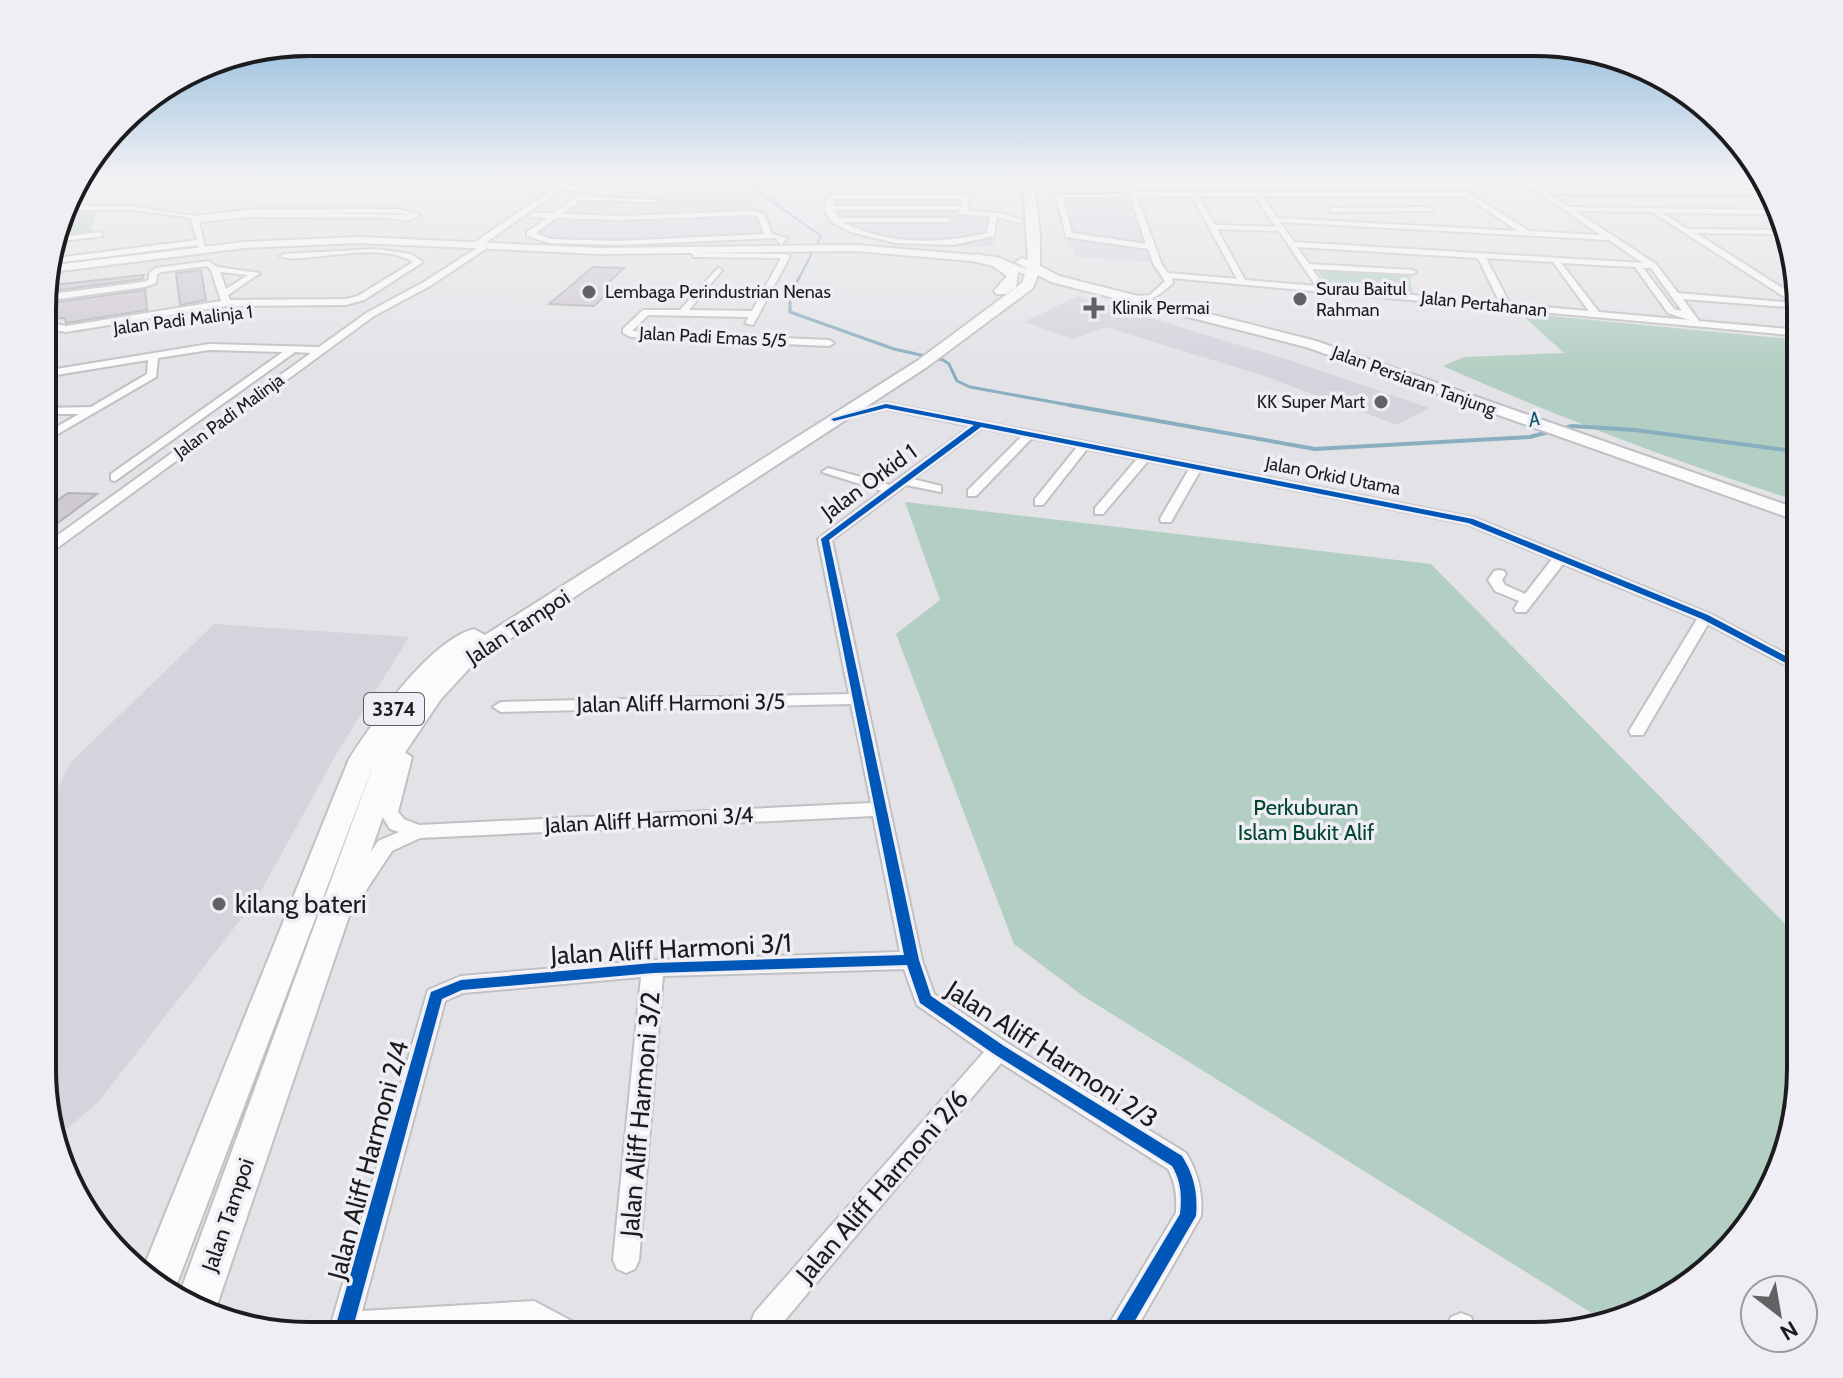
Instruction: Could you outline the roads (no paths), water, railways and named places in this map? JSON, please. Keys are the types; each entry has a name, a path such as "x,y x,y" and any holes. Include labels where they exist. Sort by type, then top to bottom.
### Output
{"main road":[{"path":"60,265 241,243"},
{"path":"202,246 257,243"},
{"path":"488,243 537,249 695,253 776,245"},
{"path":"497,243 619,248 834,245 984,251 1005,262 1025,254"},
{"path":"834,245 861,243"},
{"path":"897,243 1025,254"},
{"path":"1025,254 1026,243"},
{"path":"1025,254 1026,243"},
{"path":"468,257 537,249"},
{"path":"984,251 1014,275 1011,284 996,294 993,302"},
{"name":"Jalan Persiaran Tanjung","path":"1025,254 1072,286 1304,348 1787,519"},
{"name":"Jalan Tampoi","path":"161,1274 334,824 362,759 398,704 445,655 1018,294 1025,254"},
{"name":"Jalan Tampoi","path":"199,1296 391,753 432,694 468,656 589,581 888,385 1018,283 1025,254"},
{"path":"1018,294 1072,286"},
{"name":"Jalan Persiaran Tanjung","path":"1072,286 1129,299 1153,301 1304,348 1787,511"}],"street":[{"path":"102,243 102,255"},
{"name":"Jalan Padi Malinja","path":"418,286 427,284 485,243"},
{"name":"Jalan Padi Malinja","path":"56,542 371,314 485,243"},
{"path":"642,243 776,245"},
{"path":"950,243 984,251 987,243"},
{"path":"1017,243 1025,254"},
{"path":"1135,243 1152,247"},
{"path":"1151,243 1158,265 1168,275 1168,285 1153,301"},
{"path":"1222,243 1242,281"},
{"path":"1559,243 1572,261"},
{"path":"1619,243 1653,266 1693,319"},
{"path":"1707,243 1786,294"},
{"path":"1293,244 1653,266"},
{"path":"1293,244 1322,289"},
{"path":"695,253 776,245"},
{"path":"743,339 755,314 776,245"},
{"path":"61,264 102,255 202,246"},
{"path":"1406,251 1420,298"},
{"path":"56,327 66,329 225,298 346,302 361,298 419,262 412,256 399,253 284,256"},
{"path":"1481,256 1507,307"},
{"path":"1555,260 1596,314"},
{"path":"57,296 145,284 153,281 153,273 159,270 209,263 215,269 225,298"},
{"path":"1637,265 1671,311 1693,319"},
{"path":"1307,266 1412,272"},
{"path":"215,269 256,273 225,298"},
{"path":"683,312 718,270"},
{"name":"Jalan Pertahanan","path":"1168,275 1507,307 1693,319 1787,331"},
{"path":"1766,279 1780,280"},
{"path":"1677,296 1787,303"},
{"name":"Jalan Padi Malinja 1","path":"56,338 243,310 371,314"},
{"name":"Jalan Padi Emas 5/5","path":"683,312 646,312 627,333 829,343"},
{"path":"683,312 755,314"},
{"path":"56,372 215,347 321,350"},
{"path":"143,478 115,477 293,349"},
{"path":"56,432 152,375 153,356"},
{"path":"886,406 881,402 888,385"},
{"name":"Jalan Orkid Utama","path":"834,419 886,406 1470,521 1705,617 1787,660"},
{"path":"56,411 93,410"},
{"name":"Jalan Orkid 1","path":"848,638 825,539 979,425"},
{"path":"972,493 1030,434"},
{"path":"1039,502 1085,444"},
{"path":"1099,511 1146,456"},
{"path":"1166,519 1197,466"},
{"path":"828,472 899,486 937,489"},
{"path":"1499,574 1495,580 1500,588 1524,604 1560,558"},
{"path":"1637,731 1705,617"},
{"name":"Jalan Aliff Harmoni 2/3","path":"848,638 912,960 925,999 999,1050 1177,1161 1185,1173 1190,1201 1188,1216 1125,1322"},
{"name":"Jalan Aliff Harmoni 3/5","path":"501,707 860,699"},
{"path":"418,832 397,824 389,813 397,771 419,712"},
{"name":"Jalan Aliff Harmoni 3/4","path":"325,942 370,865 385,846 418,832 882,809"},
{"name":"Jalan Aliff Harmoni 3/1","path":"436,996 461,985 653,968 912,960"},
{"name":"Jalan Aliff Harmoni 3/2","path":"626,1260 653,968"},
{"name":"Jalan Aliff Harmoni 2/4","path":"346,1321 436,996"},
{"name":"Jalan Aliff Harmoni 2/6","path":"766,1321 999,1050"},
{"path":"461,1321 534,1315 545,1321"}],"waterway":[{"path":"798,280 817,243"},
{"path":"799,278 790,294 790,312 894,349 943,360 949,364 957,381 970,387 1069,405"},
{"name":"A","path":"1069,405 1315,449 1530,437 1552,431"},
{"path":"1069,405 1080,407"},
{"name":"A","path":"1561,429 1572,426 1635,430 1787,450"}],"place":[{"name":"Lembaga Perindustrian Nenas","path":"589,292"},
{"name":"Surau Baitul Rahman","path":"1300,299"},
{"name":"Klinik Permai","path":"1094,308"},
{"name":"KK Super Mart","path":"1381,402"},
{"name":"kilang bateri","path":"219,904"}],"park label":[{"name":"Perkuburan Islam Bukit Alif","path":"1306,820"}]}
